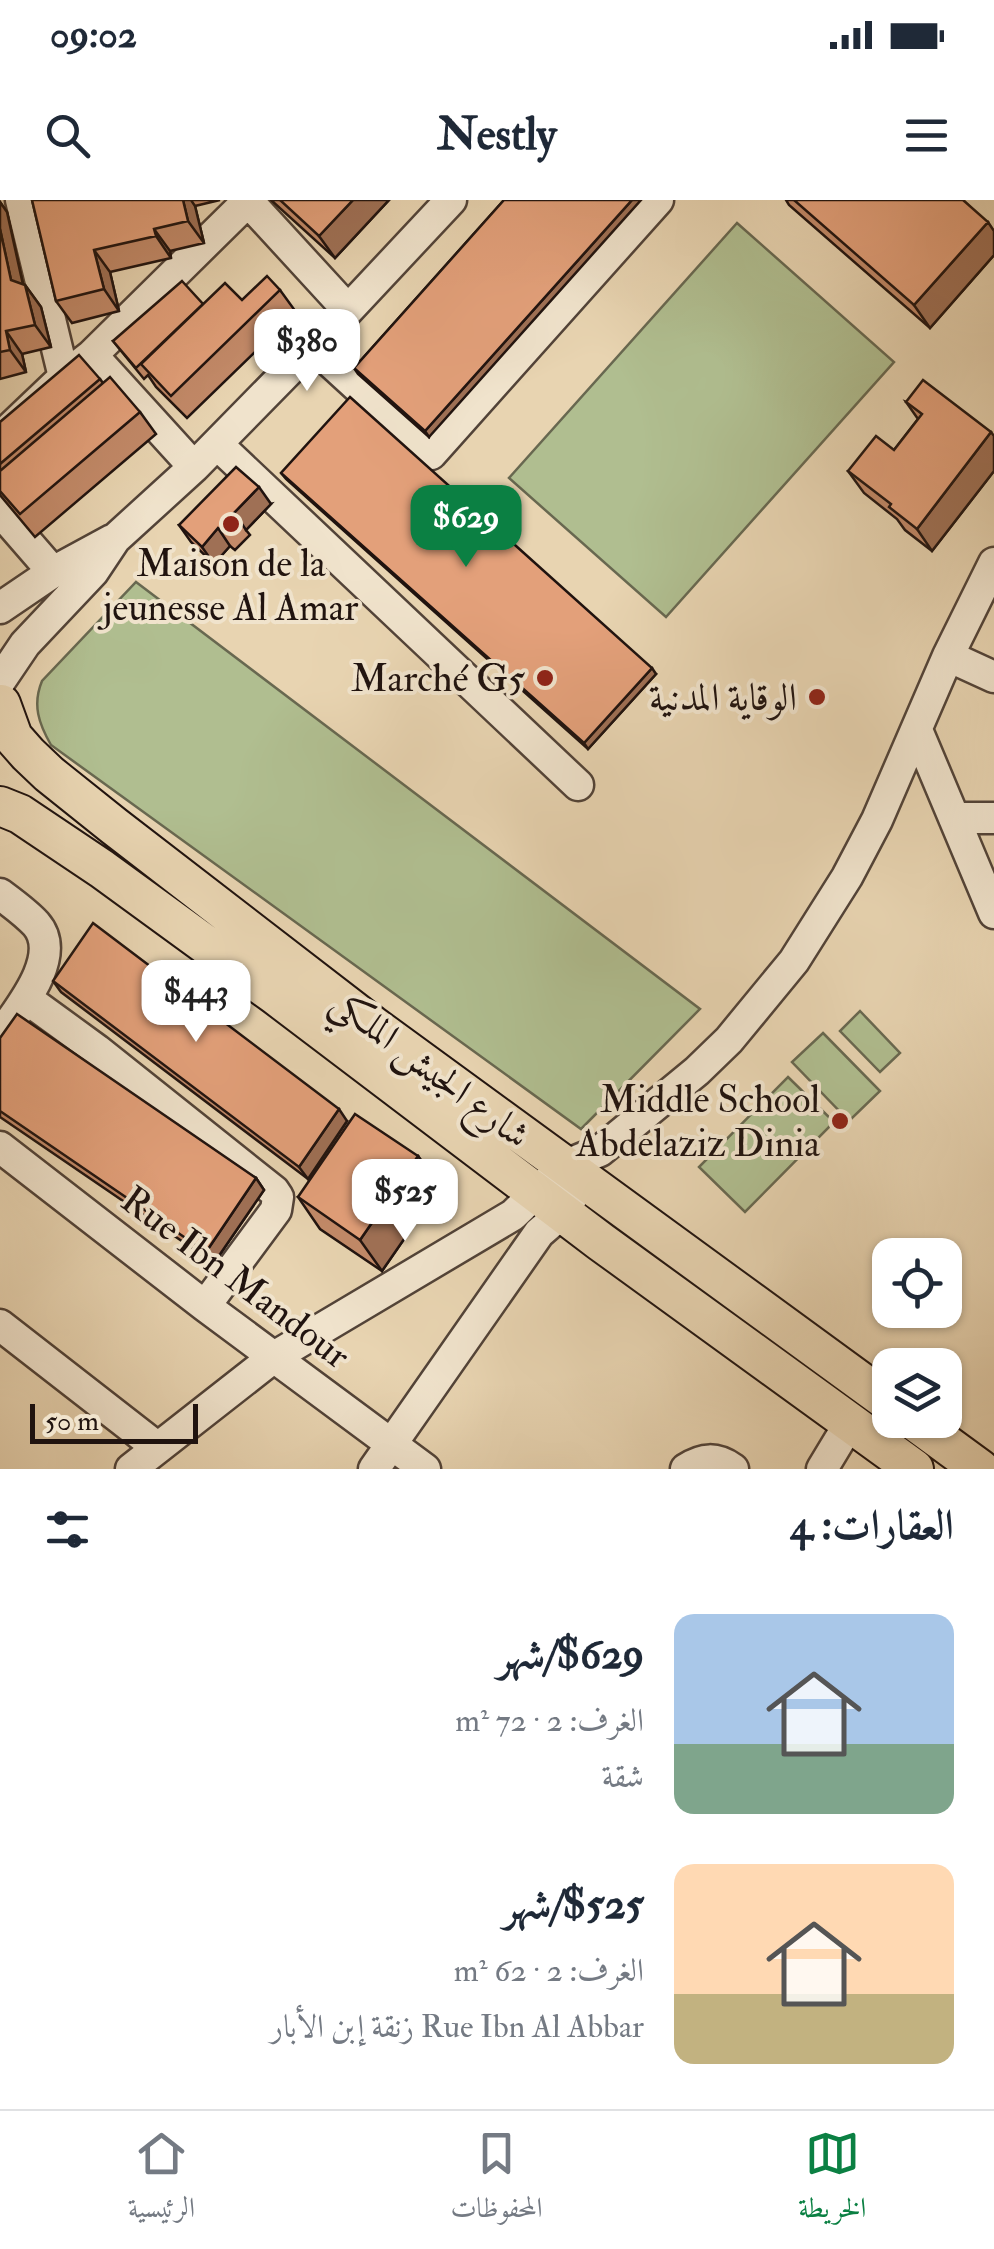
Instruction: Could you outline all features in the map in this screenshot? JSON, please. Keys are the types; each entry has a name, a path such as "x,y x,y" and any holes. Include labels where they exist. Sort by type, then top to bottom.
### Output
{"main road":[{"path":"0,702 0,713"},
{"name":"شارع الجيش الملكي","path":"0,702 13,737 49,774 372,1025 583,1166 872,1389"},
{"name":"شارع الجيش الملكي","path":"0,806 20,814 102,869 275,994 550,1203 914,1469"},
{"path":"938,1438 980,1469"}],"street":[{"path":"21,200 64,376"},
{"path":"6,426 92,355 248,200 348,310"},
{"path":"0,681 26,644 93,572 115,539 217,444 450,200"},
{"path":"313,346 431,454 658,200"},
{"path":"92,355 194,467"},
{"path":"217,444 578,786"},
{"path":"0,511 53,572"},
{"path":"0,608 53,572 115,539"},
{"path":"384,1457 540,1233 550,1203 583,1166 697,1071 794,961 847,877 877,820 948,656 994,564"},
{"path":"948,656 994,677"},
{"path":"917,730 994,912"},
{"path":"954,818 994,818"},
{"path":"0,894 39,926 45,948 44,963 27,999 0,1036"},
{"path":"27,999 97,1050 278,1197 276,1210 204,1306"},
{"name":"Rue Ibn Mandour","path":"0,1147 274,1358 384,1457 425,1469"},
{"path":"131,1469 274,1358 513,1215 550,1203"},
{"path":"1,1328 158,1448"},
{"path":"822,1469 851,1422"},
{"path":"686,1469 700,1460 713,1459 733,1469"}],"green space":[{"path":"737,223 894,362 666,617 509,478"},
{"path":"136,582 700,1009 581,1129 51,745 38,714 42,681"},
{"path":"860,1011 900,1053 880,1072 840,1031"},
{"path":"823,1033 880,1091 849,1121 792,1062"},
{"path":"788,1077 834,1122 745,1212 699,1167"}],"building":[{"path":"32,200 183,200 188,221 154,229 156,236 94,250 104,289 56,301"},
{"path":"280,200 353,200 319,236"},
{"path":"504,200 632,200 425,431 354,368"},
{"path":"794,200 963,200 988,222 914,305"},
{"path":"0,229 11,280 25,285 35,325 6,331 10,350 0,352"},
{"path":"267,276 280,290 171,396 141,364 225,283 242,300"},
{"path":"182,281 203,304 136,368 113,341"},
{"path":"79,355 100,379 0,464 0,422"},
{"path":"110,377 140,412 20,514 0,491 0,471"},
{"path":"923,380 991,432 917,529 848,471 876,436 894,450 922,414 906,402"},
{"path":"350,397 652,668 584,743 281,473"},
{"path":"236,467 259,487 232,515 238,518 223,532 218,528 202,547 179,525"},
{"path":"93,923 339,1109 299,1167 53,981"},
{"path":"17,1014 256,1178 206,1252 0,1111 0,1038"},
{"path":"355,1114 418,1156 360,1240 298,1197"}],"place":[{"name":"Maison de la jeunesse Al Amar","path":"231,524"},
{"name":"Marché G5","path":"545,678"},
{"name":"الوقاية المدنية","path":"817,697"},
{"name":"Middle School Abdelaziz Dinia","path":"840,1121"}]}
